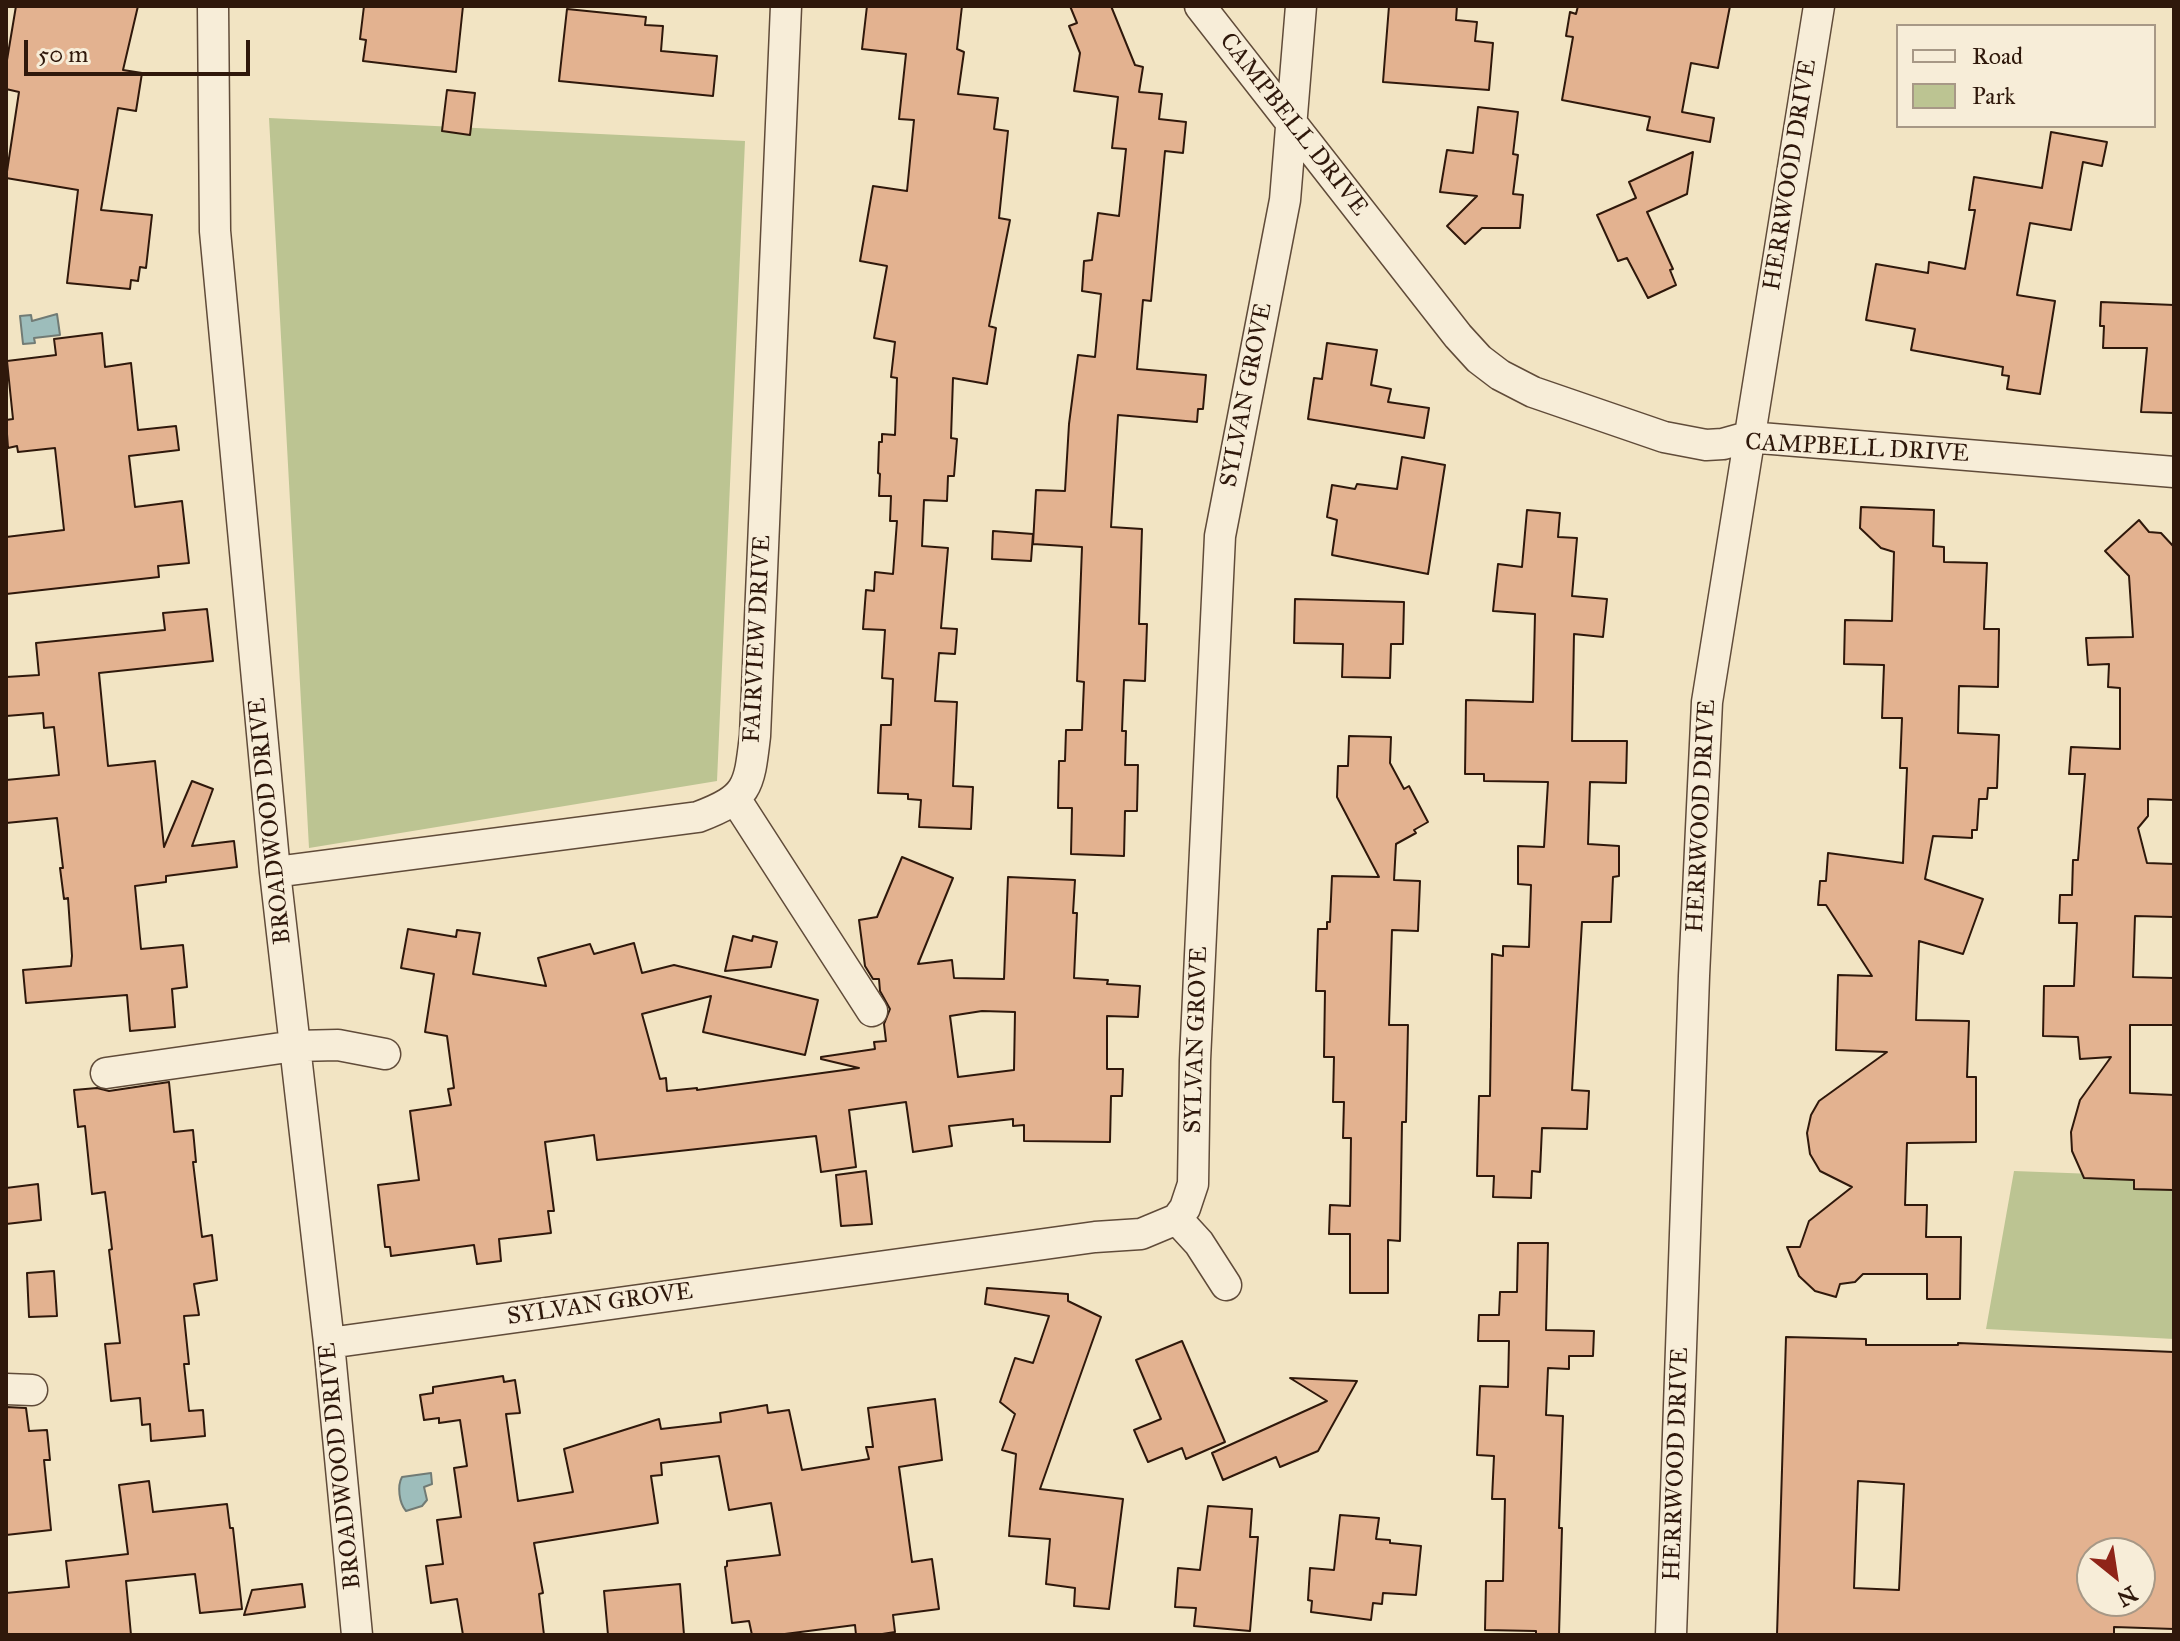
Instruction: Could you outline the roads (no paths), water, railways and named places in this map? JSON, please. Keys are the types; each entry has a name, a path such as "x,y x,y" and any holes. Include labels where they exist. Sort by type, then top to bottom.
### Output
{"street":[{"name":"BROADWOOD DRIVE","path":"213,6 215,231 275,872 329,1343 357,1635"},
{"name":"FAIRVIEW DRIVE","path":"736,800 751,767 755,736 786,6"},
{"name":"CAMPBELL DRIVE","path":"1200,6 1458,336 1479,359 1500,375 1533,392 1664,437 1706,445 1748,437 2174,472"},
{"name":"SYLVAN GROVE","path":"329,1343 1080,1239 1141,1234 1177,1219 1185,1208 1193,1184 1196,1045 1220,536 1285,200 1301,6"},
{"name":"HERRWOOD DRIVE","path":"1671,1635 1693,991 1707,702 1819,6"},
{"path":"275,872 698,817 736,800 872,1011"},
{"path":"106,1073 295,1046 338,1045 385,1054"},
{"path":"1177,1219 1199,1243 1226,1285"}],"water":[{"path":"57,314 60,335 34,338 35,343 23,344 20,316 31,315 32,321"},
{"path":"431,1473 432,1484 424,1487 427,1500 422,1506 406,1511 400,1494 402,1477"}]}
